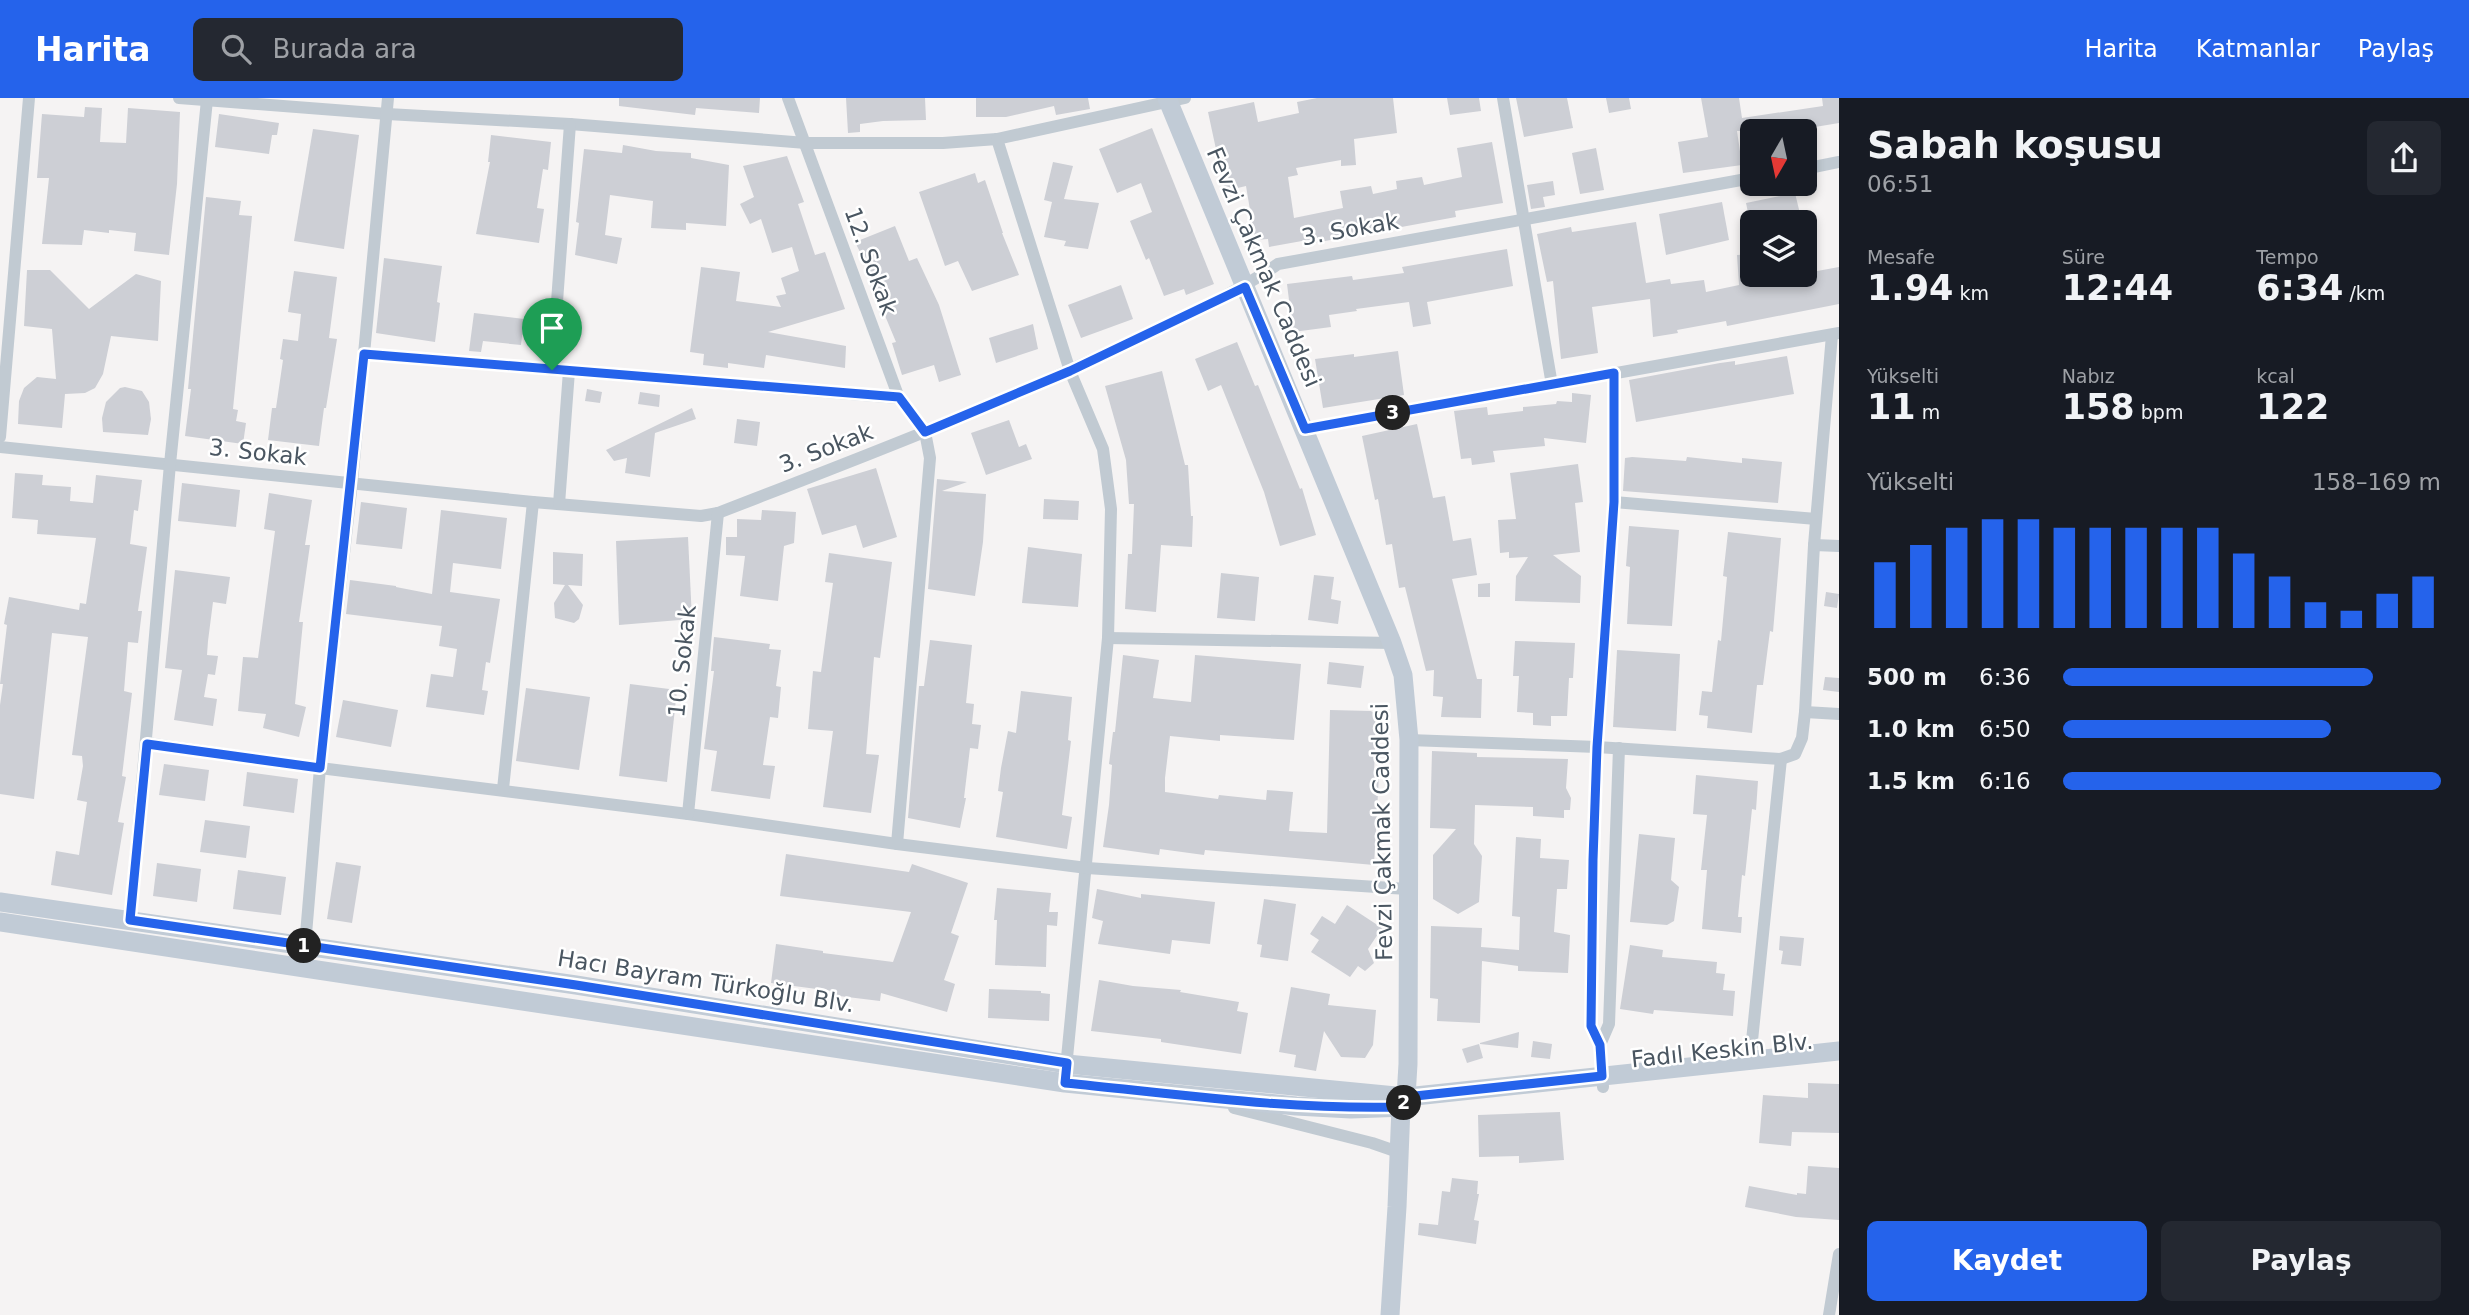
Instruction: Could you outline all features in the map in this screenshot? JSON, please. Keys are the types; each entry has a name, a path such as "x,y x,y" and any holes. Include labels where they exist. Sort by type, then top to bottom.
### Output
{"street":[{"path":"0,437 29,98"},
{"path":"179,98 806,143 943,143 997,139 1174,99"},
{"path":"305,946 320,768 352,482 388,98"},
{"name":"12. Sokak","path":"788,98 899,397 925,432"},
{"path":"1503,98 1552,384"},
{"name":"Fevzi Çakmak Caddesi","path":"1174,99 1245,287 1403,675 1409,740 1404,1102 1398,1152 1390,1315"},
{"path":"130,920 170,464 207,100"},
{"path":"552,370 570,124"},
{"path":"997,139 1070,371 1103,449 1111,509 1108,638 1066,1073"},
{"path":"1817,166 1839,162"},
{"name":"3. Sokak","path":"0,447 559,505 701,516 718,513 925,432 1070,371 1245,287 1278,264 1740,180"},
{"path":"1305,429 1836,334 1816,519 1805,712 1802,738 1795,754 1781,759 1619,748 1409,740"},
{"path":"364,354 899,397"},
{"path":"559,505 569,371"},
{"path":"1602,1081 1600,1045 1591,1026 1593,860 1597,747 1614,502 1614,373"},
{"path":"897,844 930,458 925,432"},
{"path":"503,789 533,502"},
{"path":"1614,502 1816,519"},
{"name":"10. Sokak","path":"688,814 718,513"},
{"path":"1814,545 1839,545"},
{"path":"1108,638 1392,643"},
{"path":"1805,712 1839,713"},
{"path":"147,744 1087,868 1407,889"},
{"path":"1600,1045 1609,1024 1619,748"},
{"path":"1750,1060 1781,759"},
{"name":"Hacı Bayram Türkoğlu Blv.","path":"0,902 576,985 1175,1094 1351,1109 1404,1102"},
{"name":"Hacı Bayram Türkoğlu Blv.","path":"0,922 1066,1073 1404,1102"},
{"name":"Fadıl Keskin Blv.","path":"1602,1081 1750,1060 1839,1051"},
{"name":"Fadıl Keskin Blv.","path":"1404,1102 1602,1081 1839,1062"},
{"path":"1175,1094 1299,1124 1398,1152"},
{"path":"1829,1315 1835,1265 1839,1254"}],"building":[{"path":"619,98 760,98 759,113 696,108 695,115 619,106"},
{"path":"846,98 925,98 926,120 860,124 860,132 848,133"},
{"path":"976,98 1088,98 1090,109 1056,115 1054,106 1006,117 976,117"},
{"path":"1317,98 1393,98 1397,133 1354,139 1356,165 1341,166 1341,160 1296,168 1298,175 1288,177 1294,218 1343,208 1340,191 1371,186 1373,194 1397,189 1396,181 1422,177 1424,185 1462,177 1457,148 1492,142 1503,203 1455,211 1456,217 1314,243 1313,239 1269,247 1268,239 1255,240 1246,186 1225,191 1208,112 1254,102 1258,122 1299,113 1297,102"},
{"path":"1447,98 1479,98 1481,111 1450,115"},
{"path":"1516,98 1567,98 1573,128 1524,137"},
{"path":"1606,98 1629,98 1631,109 1609,113"},
{"path":"1701,98 1739,98 1742,118 1823,106 1822,98 1839,98 1839,123 1817,127 1817,119 1740,119 1740,131 1737,131 1740,165 1683,173 1678,142 1708,137"},
{"path":"85,107 102,108 100,142 126,143 128,108 180,112 177,184 169,255 134,251 136,233 109,230 109,233 84,230 82,245 42,244 49,178 37,178 42,114 84,117"},
{"path":"219,114 279,123 277,135 272,135 269,154 215,147"},
{"path":"1152,128 1214,284 1186,295 1184,289 1164,296 1130,221 1152,212 1141,183 1117,193 1099,149"},
{"path":"313,129 359,135 344,249 294,241"},
{"path":"491,135 551,142 548,170 543,169 537,208 544,209 539,243 476,234 490,162"},
{"path":"623,145 656,151 691,153 691,158 729,165 726,226 686,223 686,230 651,228 653,201 610,195 605,235 622,238 617,264 575,255 584,149 622,153"},
{"path":"1596,148 1604,190 1580,194 1572,153"},
{"path":"787,156 804,202 798,204 815,255 825,252 845,309 768,332 846,346 845,368 766,355 764,368 728,363 728,368 703,365 704,354 690,352 701,267 740,272 736,301 781,307 776,296 786,294 781,278 799,271 792,247 772,253 761,219 750,224 740,204 754,197 743,166"},
{"path":"1053,162 1073,166 1064,199 1099,203 1088,249 1064,246 1066,241 1044,237 1052,202 1044,200"},
{"path":"975,173 978,183 985,180 1019,275 972,291 958,261 945,266 919,192"},
{"path":"1553,181 1555,195 1543,197 1545,207 1531,209 1527,185"},
{"path":"1780,196 1796,196 1799,210 1747,210 1746,203"},
{"path":"206,197 241,201 239,215 252,216 233,409 238,410 236,421 246,423 243,444 185,436"},
{"path":"1722,202 1729,240 1666,255 1659,214"},
{"path":"1636,222 1646,283 1670,279 1671,284 1704,280 1706,292 1739,285 1737,255 1740,255 1740,287 1817,287 1817,271 1839,267 1839,304 1727,326 1726,321 1653,337 1650,299 1592,307 1598,353 1561,359 1553,281 1547,282 1537,234 1571,227 1572,232"},
{"path":"895,226 909,261 917,258 939,305 961,375 939,382 934,365 902,375 892,343 896,342 868,275 871,274 855,242"},
{"path":"1507,249 1513,286 1427,302 1431,324 1413,327 1409,302 1329,315 1331,327 1293,332 1287,284 1352,276 1353,280 1404,273 1402,267"},
{"path":"384,258 442,266 435,342 376,333"},
{"path":"27,270 50,270 89,309 136,274 161,281 158,341 111,336 103,374 95,388 85,393 65,394 62,428 18,424 19,401 24,388 37,377 56,379 52,329 24,326"},
{"path":"294,271 337,277 329,338 337,339 319,446 268,440 272,408 276,408 283,360 280,359 283,339 298,341 301,314 288,312"},
{"path":"1121,285 1133,319 1081,338 1068,305"},
{"path":"474,313 524,319 521,345 483,341 481,352 469,351"},
{"path":"1033,324 1038,349 996,363 989,338"},
{"path":"1237,342 1255,386 1258,385 1300,489 1302,488 1316,535 1280,546 1264,492 1221,385 1208,391 1195,359"},
{"path":"1398,351 1404,395 1323,408 1315,359"},
{"path":"1787,356 1794,394 1636,422 1629,380 1720,363 1735,361 1735,365"},
{"path":"1162,371 1185,465 1188,465 1193,516 1192,547 1161,545 1156,612 1125,609 1128,554 1132,554 1134,504 1129,504 1126,460 1105,386"},
{"path":"120,388 142,391 149,402 151,419 148,435 103,432 102,418 106,402"},
{"path":"587,389 602,392 600,403 585,401"},
{"path":"640,392 660,395 659,407 638,404"},
{"path":"1572,393 1591,395 1586,443 1544,438 1545,446 1493,451 1495,462 1472,465 1471,458 1461,459 1454,411 1487,407 1488,415 1523,411 1523,407 1556,404 1557,401 1572,402"},
{"path":"692,408 696,419 655,433 650,477 625,473 627,458 614,461 606,450"},
{"path":"737,419 760,422 757,446 734,443"},
{"path":"1009,420 1019,447 1026,444 1032,459 986,475 971,433"},
{"path":"1417,424 1433,498 1445,496 1453,541 1471,538 1477,575 1452,579 1477,679 1482,679 1481,718 1441,717 1443,697 1433,696 1434,670 1426,671 1405,587 1399,588 1392,544 1386,545 1378,499 1375,500 1362,436"},
{"path":"1687,457 1742,463 1742,458 1782,462 1778,503 1623,491 1625,458 1686,461"},
{"path":"1578,464 1583,502 1575,503 1580,552 1553,555 1581,576 1580,603 1515,601 1516,576 1528,557 1509,558 1509,552 1500,553 1498,520 1516,519 1510,473"},
{"path":"876,468 897,537 863,548 856,525 822,535 807,489"},
{"path":"15,473 43,475 42,485 71,487 70,501 93,503 96,475 142,480 138,511 134,510 130,544 147,547 138,611 142,611 138,643 128,642 124,691 132,693 122,776 126,777 118,822 124,823 112,895 51,885 56,851 79,855 87,802 77,800 83,766 82,756 72,755 88,637 52,633 34,799 0,794 0,705 3,684 0,684 7,625 4,624 9,597 79,610 80,603 86,604 96,538 37,534 38,520 12,518"},
{"path":"937,479 967,482 942,491 986,494 983,542 975,596 928,589"},
{"path":"182,483 240,490 236,527 178,521"},
{"path":"269,493 312,500 305,545 310,545 299,622 303,622 295,704 306,707 299,737 263,728 266,714 238,711 243,657 258,658 275,531 264,529"},
{"path":"1044,499 1079,501 1078,520 1043,519"},
{"path":"361,502 407,508 402,549 356,544"},
{"path":"441,510 507,518 501,569 453,563 450,592 500,599 490,663 486,662 482,690 488,691 484,715 426,707 431,674 453,677 457,649 439,646 442,626 346,614 350,580 432,594"},
{"path":"762,510 796,512 794,543 784,546 778,601 740,596 745,556 726,555 726,537 737,537 737,519 761,520"},
{"path":"1629,526 1679,530 1672,626 1627,624 1630,567 1626,566"},
{"path":"1728,532 1781,538 1773,632 1770,631 1763,685 1757,685 1752,733 1707,728 1708,716 1699,715 1702,691 1712,692 1718,640 1721,641 1727,577 1723,576"},
{"path":"688,537 692,619 619,625 616,541"},
{"path":"1028,547 1082,554 1078,607 1022,603"},
{"path":"553,552 583,554 582,586 568,585 583,605 579,619 574,623 555,618 554,603 565,585 553,584"},
{"path":"829,553 892,562 880,658 874,657 866,754 879,755 871,813 823,807 833,731 808,729 813,671 821,672 833,583 825,582"},
{"path":"175,570 230,577 226,604 213,602 208,641 207,655 218,656 215,675 208,674 204,697 217,699 213,726 174,720 182,670 165,668"},
{"path":"1221,573 1259,577 1255,621 1217,618"},
{"path":"1314,575 1334,577 1331,599 1341,601 1338,624 1308,620"},
{"path":"1490,583 1490,597 1478,597 1478,584"},
{"path":"1826,592 1839,594 1837,608 1824,606"},
{"path":"714,637 770,644 769,649 781,650 776,686 781,687 778,718 770,717 763,765 775,766 770,799 711,791 717,751 704,749 714,671 711,671"},
{"path":"930,640 972,645 966,703 974,704 972,724 981,725 978,749 970,748 966,798 960,828 908,818 919,686 924,686"},
{"path":"1515,641 1575,643 1573,678 1569,678 1567,716 1551,716 1551,726 1533,725 1533,713 1517,712 1519,676 1513,676"},
{"path":"1617,650 1680,654 1676,731 1613,727"},
{"path":"1123,655 1159,660 1153,698 1191,702 1195,655 1301,664 1294,740 1220,735 1220,741 1170,736 1165,778 1165,792 1218,799 1219,795 1266,800 1267,790 1293,792 1289,831 1327,833 1330,710 1371,711 1376,715 1374,775 1379,775 1374,865 1205,850 1204,855 1160,849 1159,855 1103,847 1112,765 1109,764"},
{"path":"1329,662 1364,666 1361,688 1327,684"},
{"path":"1825,677 1839,678 1839,692 1823,690"},
{"path":"630,684 677,690 667,782 619,776"},
{"path":"526,688 590,697 579,770 516,761"},
{"path":"1021,691 1072,697 1068,740 1071,741 1062,815 1072,817 1067,849 996,837 1003,792 998,791 1001,768 1008,731 1016,733"},
{"path":"343,700 398,710 391,747 336,737"},
{"path":"1432,751 1477,753 1477,757 1568,759 1566,788 1571,798 1570,810 1564,810 1564,818 1533,816 1533,807 1475,805 1474,844 1482,856 1479,902 1458,914 1433,899 1433,855 1456,829 1430,828"},
{"path":"164,764 209,770 205,801 159,795"},
{"path":"247,772 298,779 294,813 243,806"},
{"path":"1696,775 1758,781 1756,810 1752,809 1745,876 1742,875 1738,917 1742,917 1741,933 1702,929 1707,870 1701,870 1707,815 1693,814"},
{"path":"205,820 250,826 246,858 200,852"},
{"path":"1639,834 1675,838 1671,880 1679,887 1674,921 1667,925 1630,922"},
{"path":"1516,837 1541,839 1540,858 1569,860 1567,889 1557,889 1554,932 1570,935 1568,973 1518,971 1518,966 1482,961 1480,1023 1437,1021 1438,999 1430,998 1431,926 1482,928 1481,947 1519,950 1520,917 1512,916"},
{"path":"786,854 909,872 912,864 968,883 951,933 959,936 944,980 955,984 947,1012 881,993 880,1001 771,983 776,944 893,962 911,912 780,896"},
{"path":"336,862 361,866 352,923 327,919"},
{"path":"157,863 201,869 197,902 153,896"},
{"path":"238,870 286,877 281,915 233,909"},
{"path":"997,888 1051,893 1049,912 1058,912 1057,926 1047,925 1046,967 995,965 997,920 994,920"},
{"path":"1097,889 1141,898 1141,894 1215,902 1210,944 1172,940 1170,954 1098,944 1103,921 1092,918"},
{"path":"1264,899 1296,904 1288,961 1260,957 1262,945 1257,944"},
{"path":"1347,905 1382,928 1368,949 1374,963 1365,971 1358,966 1350,977 1311,952 1319,940 1310,934 1322,916 1335,924"},
{"path":"1780,936 1804,938 1801,966 1781,964 1783,951 1779,950"},
{"path":"1630,945 1663,950 1662,957 1717,962 1716,973 1725,974 1723,990 1735,991 1733,1016 1654,1010 1653,1014 1620,1009"},
{"path":"1099,980 1181,990 1180,992 1239,1002 1237,1011 1248,1013 1241,1054 1161,1042 1161,1039 1091,1031"},
{"path":"1291,987 1330,994 1328,1005 1376,1010 1373,1045 1365,1058 1341,1057 1324,1031 1316,1071 1294,1067 1296,1055 1279,1052"},
{"path":"989,989 1041,991 1050,994 1049,1021 988,1018"},
{"path":"1519,1032 1518,1048 1480,1044 1480,1043"},
{"path":"1533,1041 1552,1044 1550,1059 1531,1057"},
{"path":"1479,1044 1483,1058 1467,1063 1462,1049"},
{"path":"1808,1083 1839,1084 1839,1133 1792,1132 1791,1146 1759,1143 1763,1095 1808,1098"},
{"path":"1560,1112 1564,1160 1519,1163 1519,1156 1479,1157 1478,1115"},
{"path":"1808,1166 1839,1168 1839,1220 1796,1217 1745,1207 1749,1186 1797,1195 1806,1194"},
{"path":"1452,1178 1478,1181 1479,1194 1474,1220 1479,1221 1476,1244 1418,1235 1419,1223 1438,1225 1442,1191 1450,1192"}],"route":[{"path":"1245,287 1305,429 1614,373 1614,502 1597,747 1593,860 1591,1026 1600,1045 1602,1076 1406,1097 1401,1107 1351,1109 1065,1083 1067,1063 576,985 130,920 147,744 320,768 364,354 552,370 899,397 925,432 1070,371 1245,287"}]}
